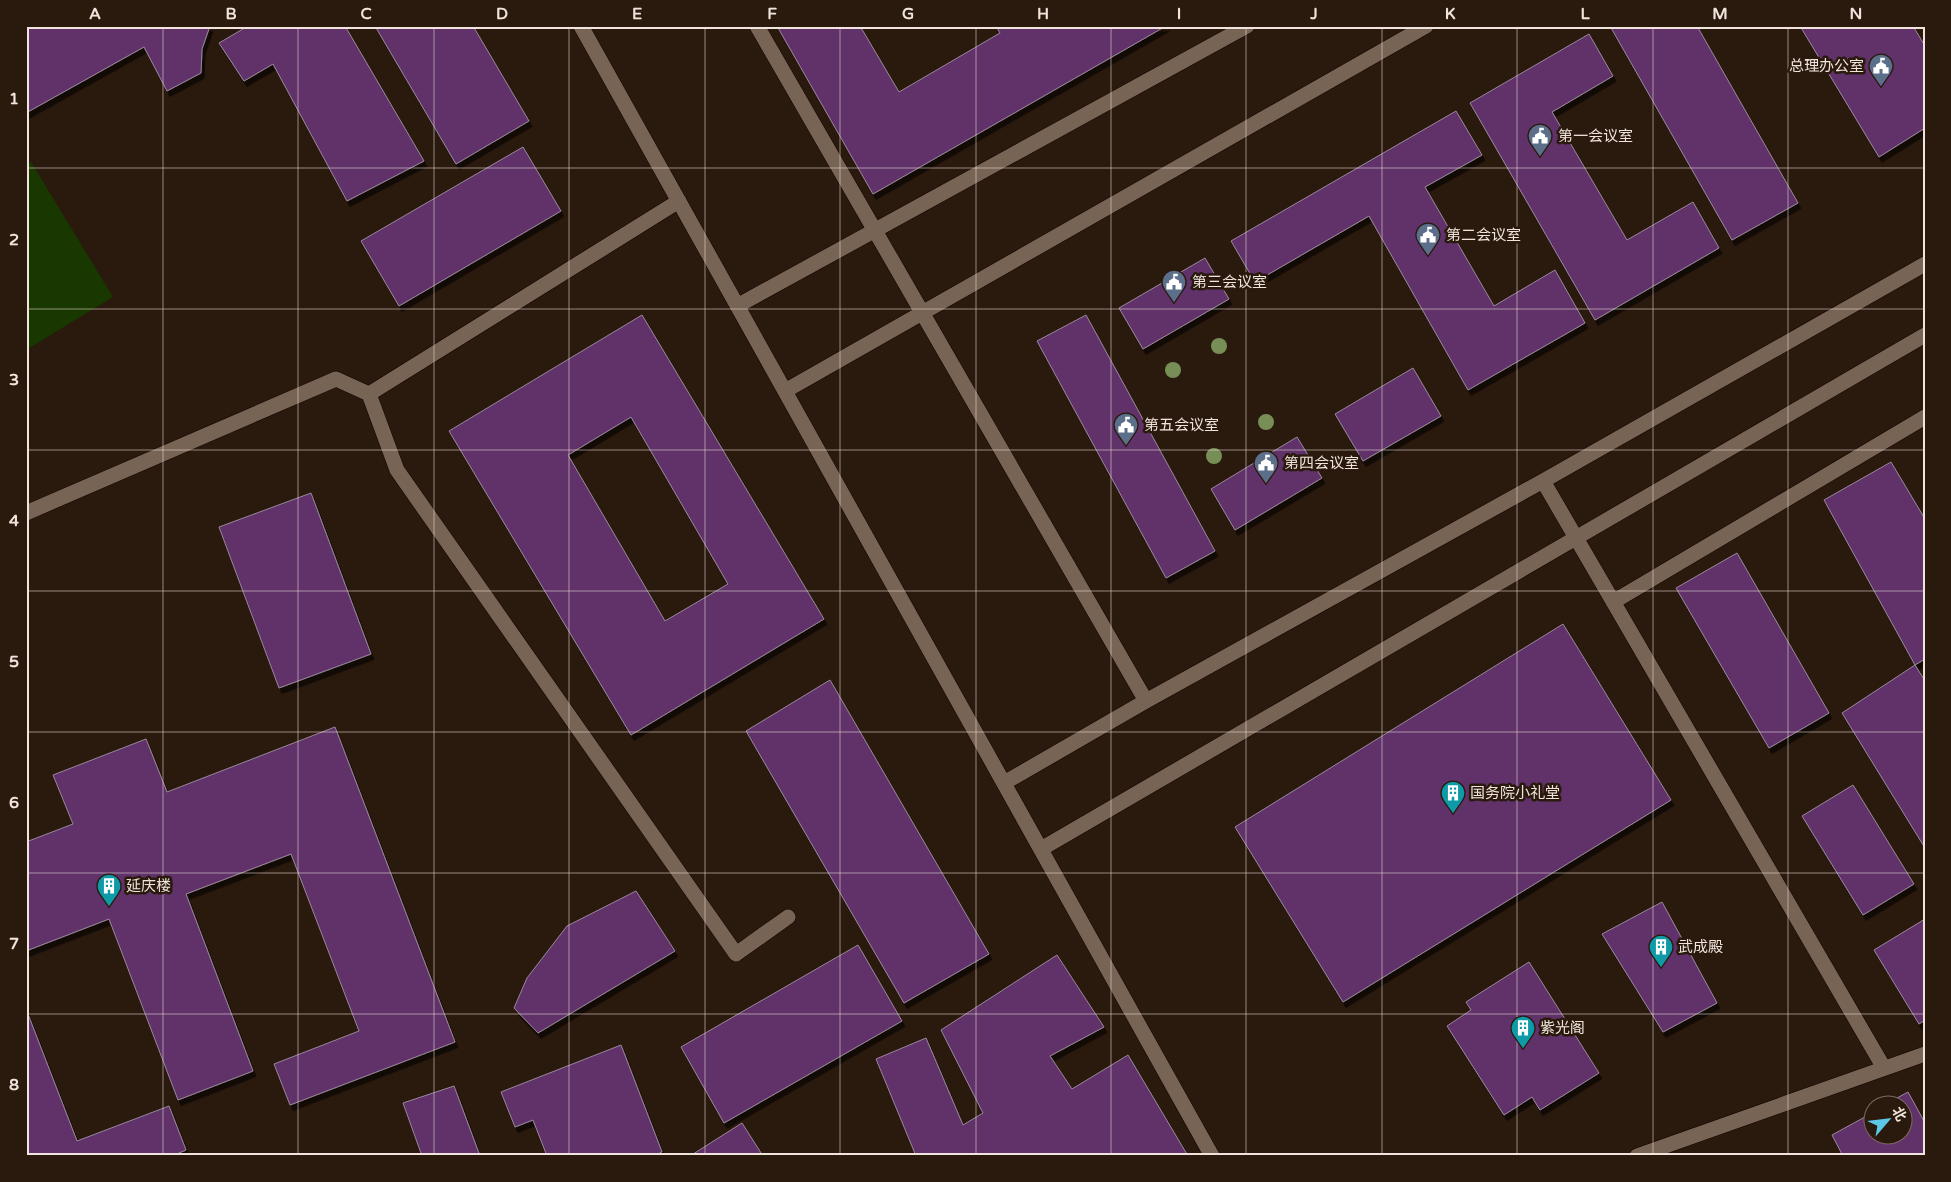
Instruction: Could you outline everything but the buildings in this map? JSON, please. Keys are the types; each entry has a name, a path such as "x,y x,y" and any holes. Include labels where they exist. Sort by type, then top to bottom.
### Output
{"lane":[{"path":"581,26 1212,1156"},
{"path":"757,26 1146,701"},
{"path":"737,306 1246,26"},
{"path":"785,391 1426,26"},
{"path":"369,394 678,201"},
{"path":"1004,784 1146,701 1543,481 1925,264"},
{"path":"1041,849 1925,335"},
{"path":"26,513 336,379 369,394 397,470 736,954 788,917"},
{"path":"1613,602 1925,417"},
{"path":"1543,481 1884,1068"},
{"path":"1637,1156 1925,1054"}],"green space":[{"path":"31,162 113,297 26,350 26,165"}],"place":[{"name":"总理办公室","path":"1881,87"},
{"name":"第一会议室","path":"1540,157"},
{"name":"第二会议室","path":"1428,256"},
{"name":"第三会议室","path":"1174,303"},
{"name":"第五会议室","path":"1126,446"},
{"name":"第四会议室","path":"1266,484"},
{"name":"国务院小礼堂","path":"1453,814"},
{"name":"延庆楼","path":"109,907"},
{"name":"武成殿","path":"1661,968"},
{"name":"紫光阁","path":"1523,1049"}]}
